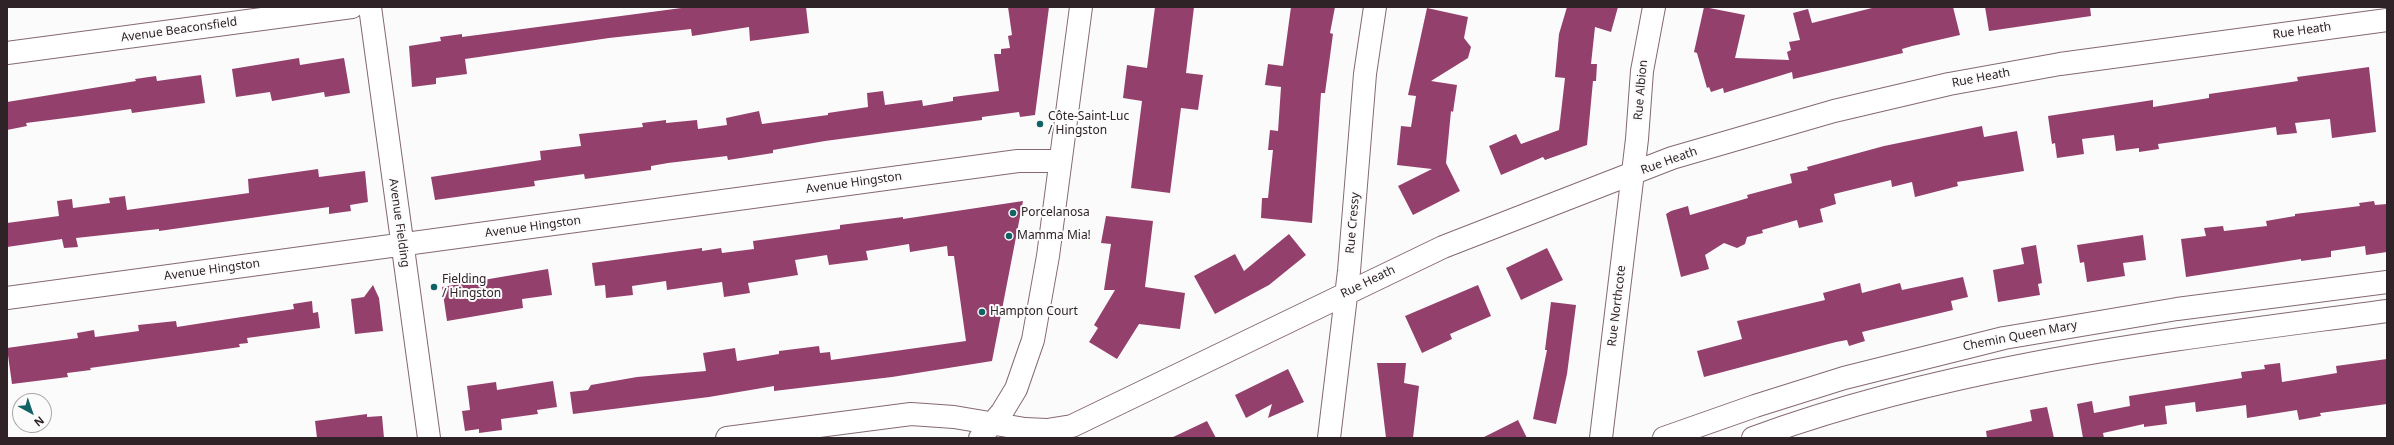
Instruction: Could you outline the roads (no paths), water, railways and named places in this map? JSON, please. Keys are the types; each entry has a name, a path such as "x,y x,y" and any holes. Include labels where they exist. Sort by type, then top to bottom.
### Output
{"street":[{"name":"Avenue Beaconsfield","path":"7,53 352,7"},
{"name":"Avenue Fielding","path":"370,7 429,438"},
{"path":"986,431 1016,389 1033,340 1048,256 1081,7"},
{"name":"Rue Cressy","path":"1329,438 1347,293 1365,74 1375,7"},
{"name":"Rue Albion","path":"1633,174 1642,71 1654,7"},
{"name":"Rue Heath","path":"727,438 911,414 930,414 986,431 1047,430 1072,426 1443,247 1672,158 1834,111 1949,84 2060,64 2387,20"},
{"name":"Avenue Hingston","path":"7,298 1018,161 1060,161"},
{"name":"Rue Northcote","path":"1601,438 1633,174"},
{"name":"Chemin Queen Mary","path":"1664,438 1768,402 1844,378 1989,341 2066,326 2177,309 2387,282"},
{"path":"1753,438 1862,403 1994,370 2103,350 2387,311"},
{"path":"1989,341 1994,370"}],"place":[{"name":"Côte-Saint-Luc / Hingston","path":"1040,124"},
{"name":"Porcelanosa","path":"1013,213"},
{"name":"Mamma Mia!","path":"1009,236"},
{"name":"Fielding / Hingston","path":"434,287"},
{"name":"Hampton Court","path":"982,312"}]}
